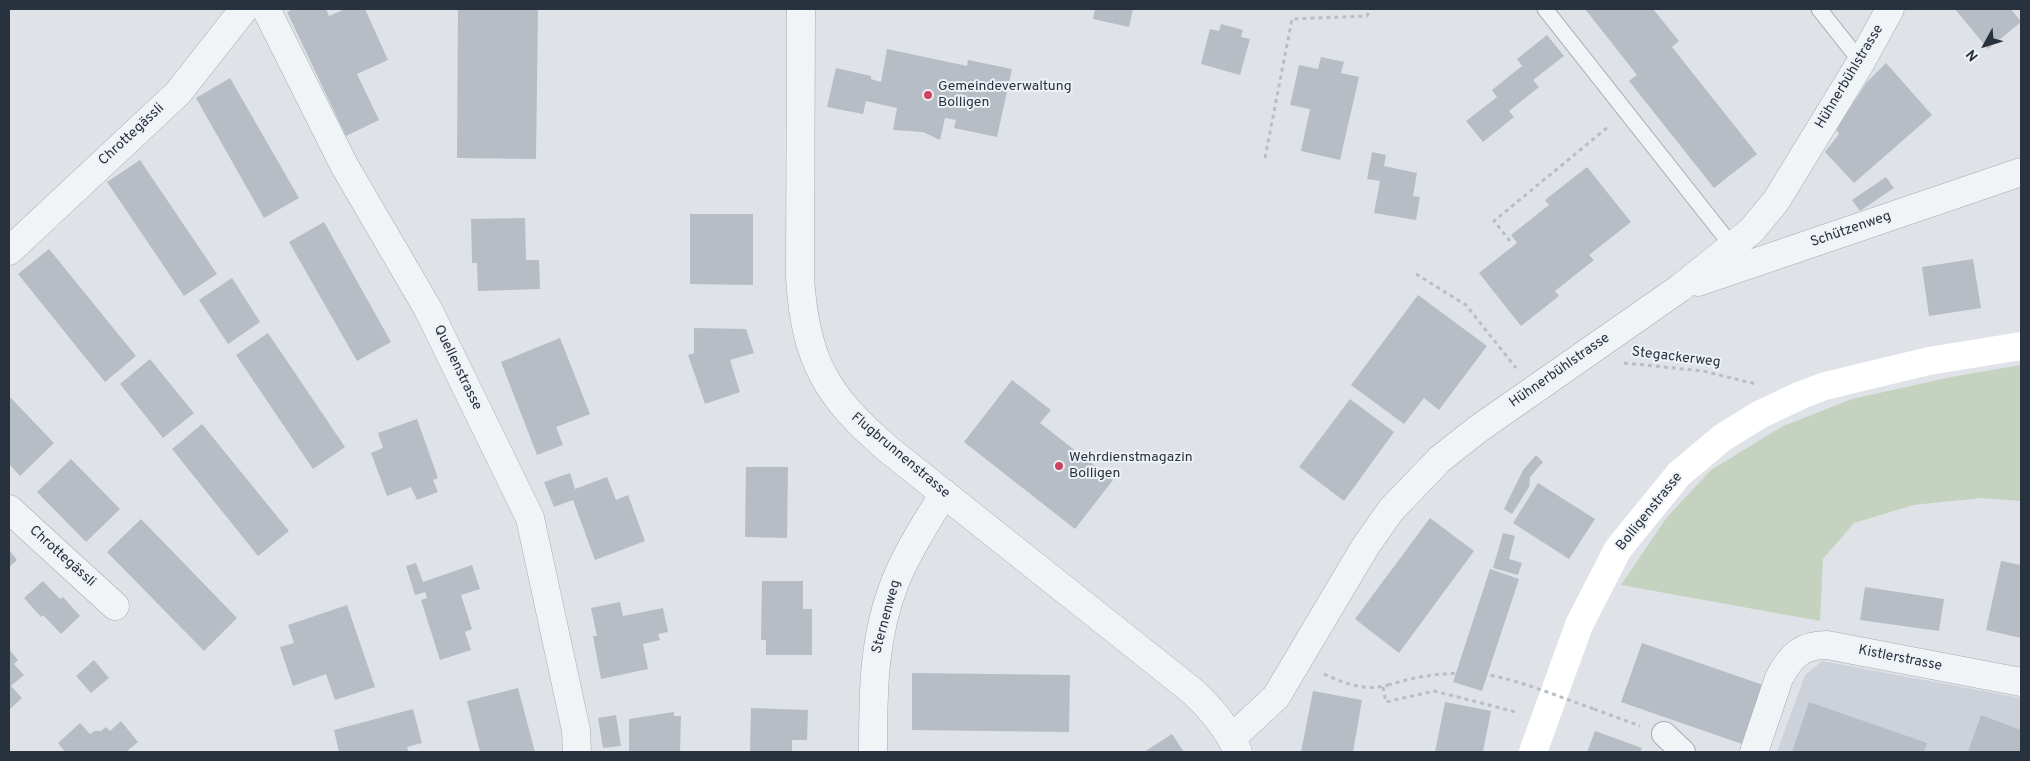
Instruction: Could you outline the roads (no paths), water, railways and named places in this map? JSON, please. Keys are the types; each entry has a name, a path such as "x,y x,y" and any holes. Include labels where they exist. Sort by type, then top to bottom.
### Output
{"main road":[{"name":"Bolligenstrasse","path":"1533,752 1579,624 1618,549 1679,474 1722,438 1759,415 1800,395 1825,386 1929,361 2021,346"}],"street":[{"name":"Chrottegässli","path":"9,251 178,93 244,9"},
{"name":"Quellenstrasse","path":"266,9 398,275 428,309 530,518 576,730 577,752"},
{"name":"Flugbrunnenstrasse","path":"802,9 801,304 807,337 825,379 841,404 858,424 1191,690 1210,707 1235,745"},
{"name":"Hühnerbühlstrasse","path":"1235,745 1276,697 1365,546 1391,510 1440,459 1478,429 1680,288 1751,231 1776,201 1890,9"},
{"name":"Schützenweg","path":"1680,288 2021,172"},
{"name":"Sternenweg","path":"872,752 872,689 875,661 884,619 899,573 944,494"},
{"name":"Chrottegässli","path":"9,509 115,606"},
{"name":"Kistlerstrasse","path":"1754,752 1779,678 1785,666 1792,658 1806,648 1827,645 2021,682"},
{"path":"1664,734 1683,752"}],"lane":[{"path":"1546,9 1732,246"},
{"path":"1819,9 1860,62"}],"place":[{"name":"Gemeindeverwaltung Bolligen","path":"928,95"},
{"name":"Wehrdienstmagazin Bolligen","path":"1059,466"}]}
